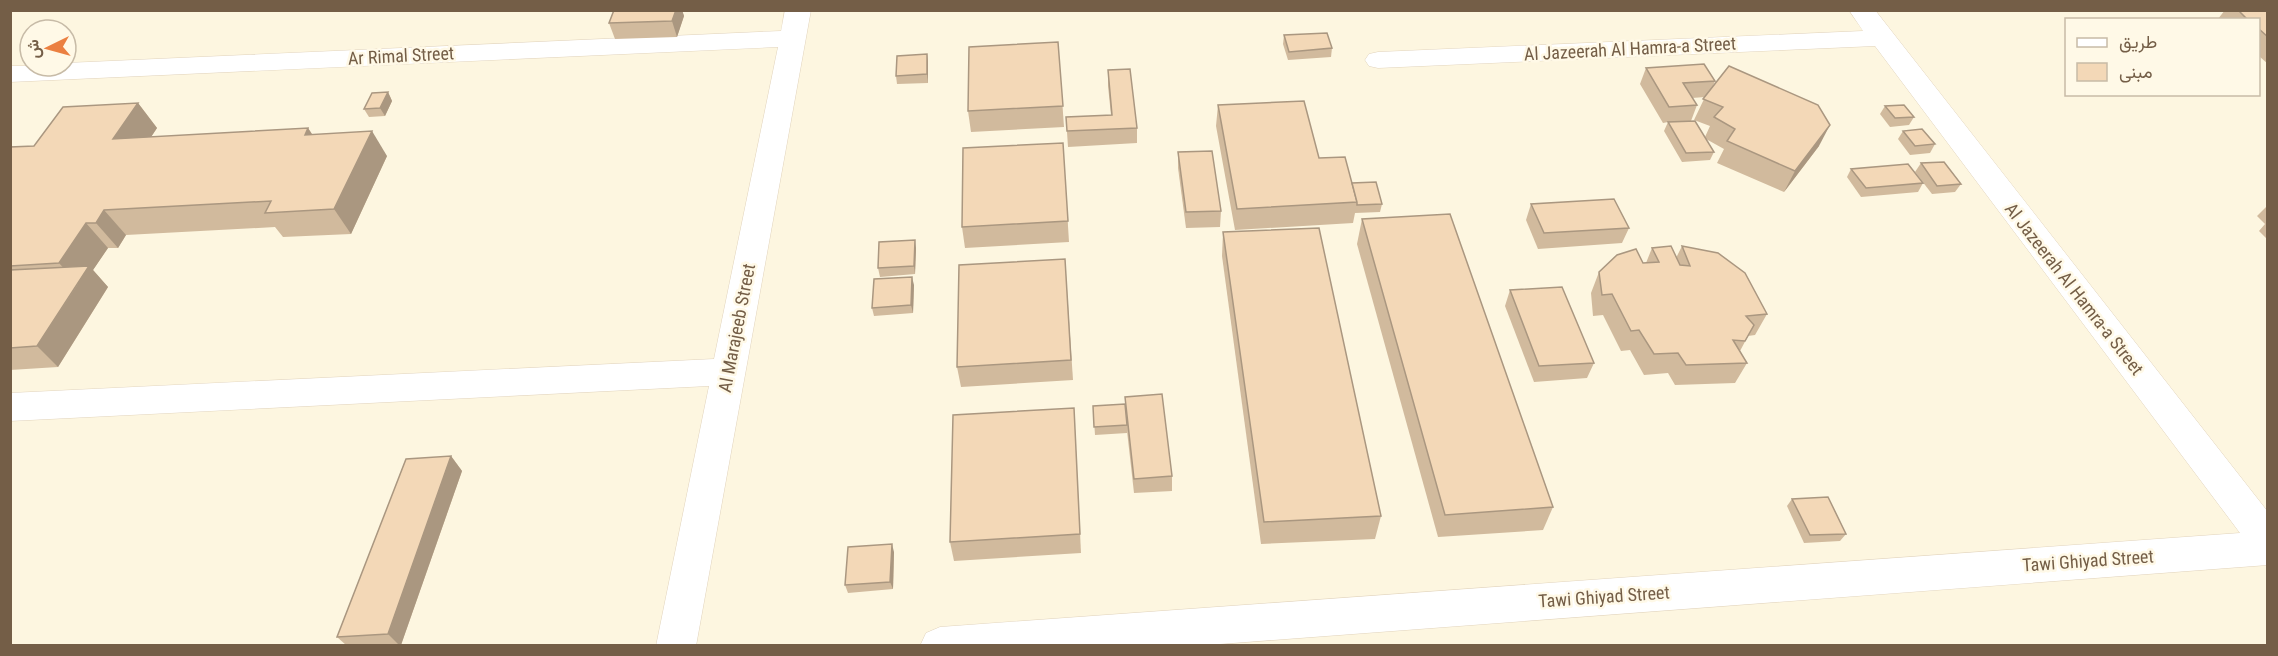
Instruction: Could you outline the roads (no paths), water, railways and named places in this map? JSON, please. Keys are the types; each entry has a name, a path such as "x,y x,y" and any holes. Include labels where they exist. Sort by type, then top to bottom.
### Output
{"street":[{"name":"Al Jazeerah Al Hamra-a Street","path":"1860,10 2268,541"},
{"name":"Ar Rimal Street","path":"10,74 795,24"},
{"name":"Al Marajeeb Street","path":"676,645 795,24"},
{"name":"Al Jazeerah Al Hamra-a Street","path":"1378,60 1881,38"},
{"path":"10,407 728,372"},
{"name":"Tawi Ghiyad Street","path":"940,645 2268,548"}]}
